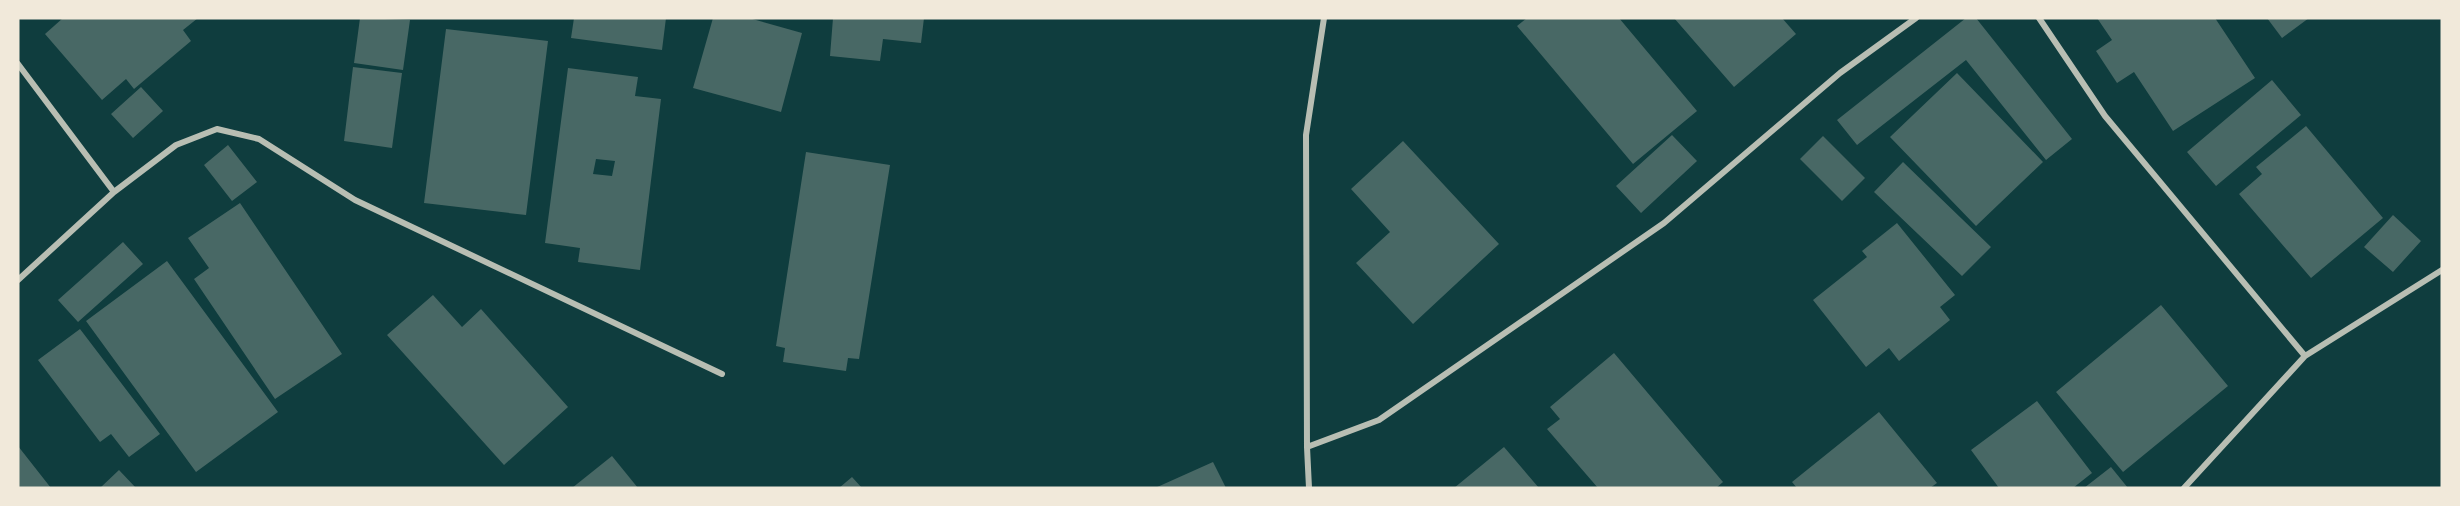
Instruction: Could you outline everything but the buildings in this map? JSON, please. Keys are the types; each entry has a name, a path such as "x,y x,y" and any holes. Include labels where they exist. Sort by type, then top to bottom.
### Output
{"street":[{"path":"1310,488 1307,447 1306,135 1324,18"},
{"path":"1307,447 1379,420 1664,223 1840,73 1916,18"},
{"path":"2038,18 2105,116 2305,356"},
{"path":"18,64 114,192"},
{"path":"18,280 114,192 177,145 217,129 259,139 355,200 722,374"},
{"path":"2184,488 2305,356 2442,270"}]}
